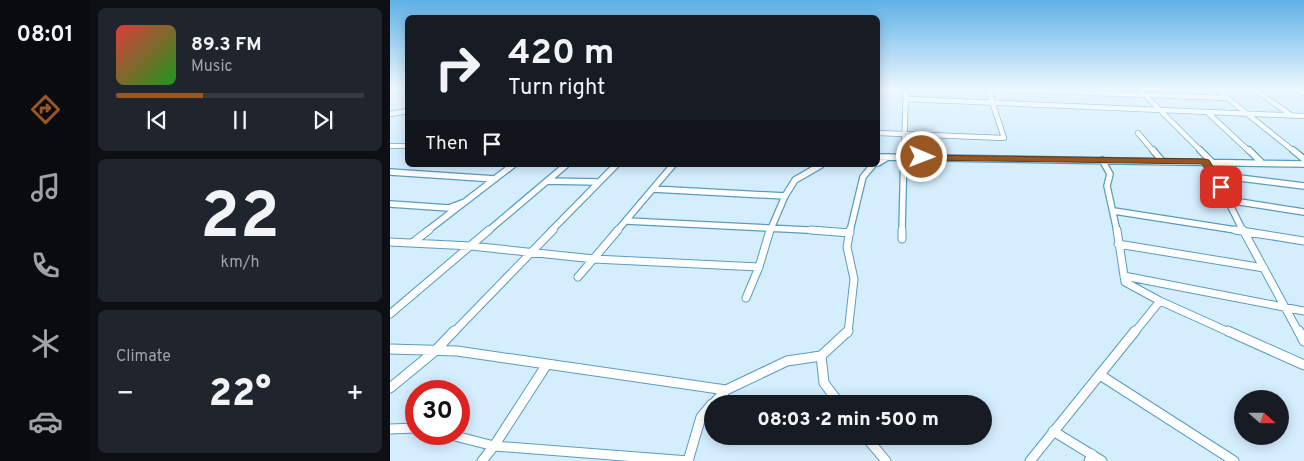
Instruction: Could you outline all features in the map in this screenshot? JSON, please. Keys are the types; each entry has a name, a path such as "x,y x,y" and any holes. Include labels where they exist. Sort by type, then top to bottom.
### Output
{"street":[{"path":"902,239 906,111"},
{"path":"880,133 1004,138 995,111"},
{"path":"1161,111 1209,162 1243,231 1304,341"},
{"path":"1173,111 1304,116"},
{"path":"1244,111 1304,160"},
{"path":"1285,111 1292,116"},
{"path":"390,114 405,112"},
{"path":"1207,112 1261,162"},
{"path":"1138,133 1162,161"},
{"path":"390,146 405,146"},
{"path":"880,157 1304,164"},
{"path":"880,162 889,157"},
{"path":"1102,160 1110,174 1107,186 1114,211 1125,282 1160,301 1304,366"},
{"path":"412,243 510,167"},
{"path":"390,314 564,167"},
{"path":"390,388 435,351 614,167"},
{"path":"578,277 671,167"},
{"path":"746,298 759,267 771,227 785,196 795,180 818,167"},
{"path":"721,395 726,390 787,361 821,356 848,333 854,279 847,247 858,192 863,177 871,167"},
{"path":"390,172 495,179"},
{"path":"1214,175 1304,186"},
{"path":"547,181 599,182"},
{"path":"652,189 785,196"},
{"path":"1227,200 1304,212"},
{"path":"390,204 449,208 468,201"},
{"path":"1114,211 1304,241"},
{"path":"627,221 850,232"},
{"path":"390,242 532,251 594,259 759,267"},
{"path":"1118,244 1264,268"},
{"path":"1124,276 1304,310"},
{"path":"1030,461 1160,301"},
{"path":"390,349 457,351 726,390"},
{"path":"821,356 820,370 824,387 832,395"},
{"path":"482,461 494,446 547,364"},
{"path":"1100,375 1234,461"},
{"path":"470,440 494,446 688,461 700,417 704,413"},
{"path":"390,428 405,428"},
{"path":"1053,431 1091,458 1102,461"},
{"path":"871,445 886,461"}],"route":[{"path":"922,157 1205,162 1221,187"}]}
